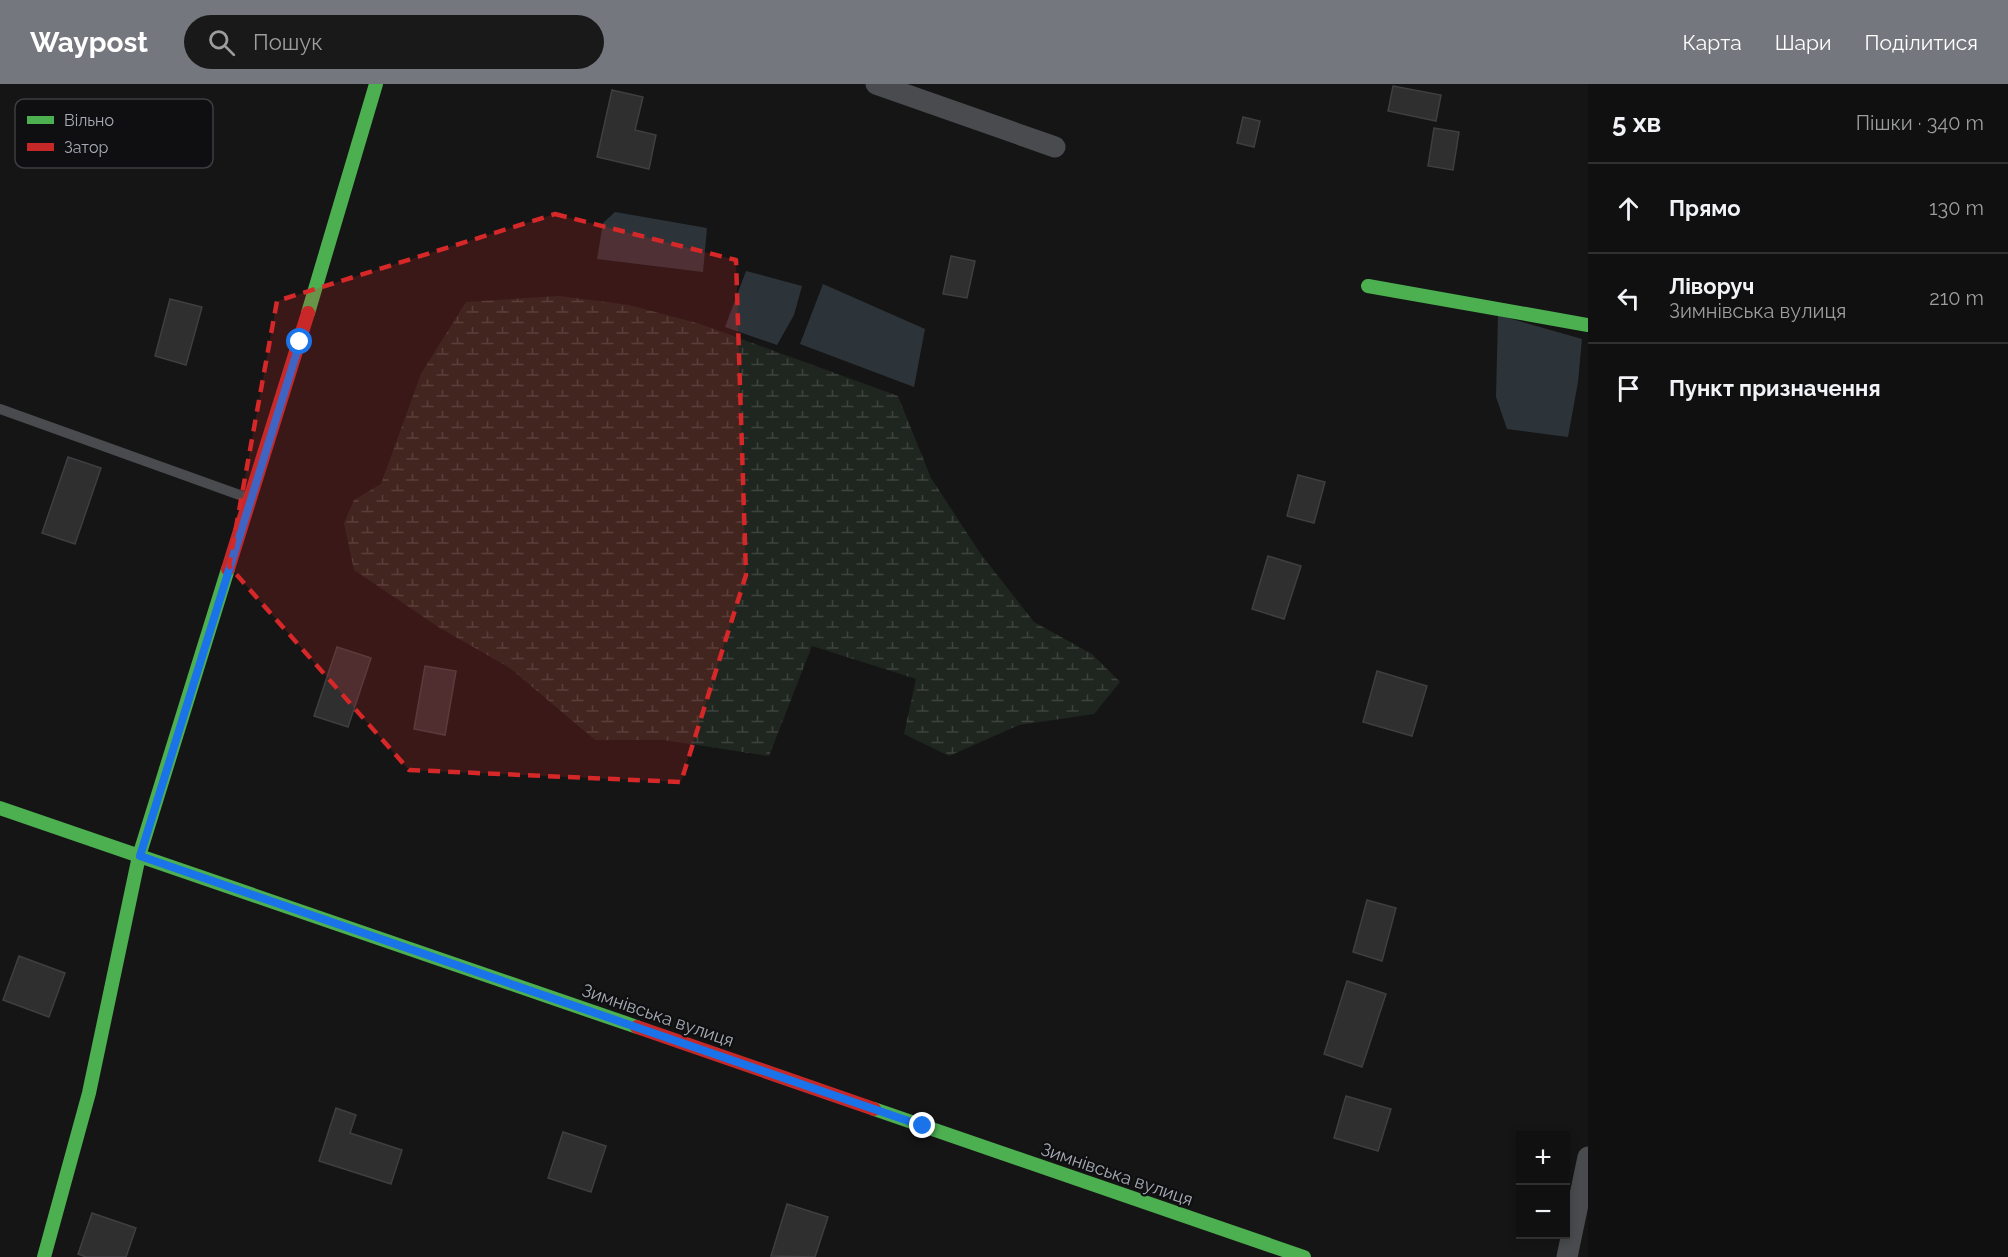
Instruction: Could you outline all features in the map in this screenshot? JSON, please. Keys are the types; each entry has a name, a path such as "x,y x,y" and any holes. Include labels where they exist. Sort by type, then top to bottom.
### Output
{"street":[{"path":"44,1257 89,1093 140,856 314,297 376,84"},
{"path":"876,84 1055,147"},
{"path":"1368,286 1588,325"},
{"name":"Зимнівська вулиця","path":"0,808 1304,1257"},
{"path":"1567,1257 1588,1157"}],"lane":[{"path":"0,409 251,499"}],"highlighted area":[{"path":"555,214 736,260 746,575 681,782 409,770 229,566 277,301"}],"green space":[{"path":"559,296 629,305 700,324 898,396 931,478 980,553 1034,622 1092,654 1120,682 1094,714 1019,725 949,756 904,734 916,679 812,646 769,756 664,740 595,740 510,668 440,628 354,570 344,523 354,500 381,484 421,374 466,302"}],"shaded area":[{"path":"615,212 707,228 703,272 597,259 603,223"},
{"path":"746,271 802,286 794,315 777,345 725,327"},
{"path":"823,284 925,329 914,387 800,344"},
{"path":"1498,315 1582,339 1578,382 1568,437 1507,429 1496,397"}],"building":[{"path":"1393,86 1441,95 1436,121 1388,111"},
{"path":"612,90 643,97 635,130 656,135 649,169 597,157"},
{"path":"1243,117 1260,121 1254,147 1237,143"},
{"path":"1434,128 1459,132 1453,170 1428,166"},
{"path":"951,256 975,261 967,298 943,294"},
{"path":"170,299 202,307 186,365 155,356"},
{"path":"68,457 101,468 75,544 42,533"},
{"path":"1298,475 1325,482 1314,523 1287,516"},
{"path":"1268,556 1301,566 1284,619 1252,609"},
{"path":"337,647 371,658 348,727 314,716"},
{"path":"425,666 456,671 445,735 414,729"},
{"path":"1377,671 1427,686 1412,736 1363,722"},
{"path":"1367,900 1396,908 1382,961 1353,952"},
{"path":"19,956 65,973 49,1017 3,1000"},
{"path":"1347,981 1386,994 1362,1067 1324,1054"},
{"path":"1346,1096 1391,1109 1378,1151 1334,1138"},
{"path":"336,1108 356,1115 350,1133 402,1150 391,1184 319,1161"},
{"path":"563,1132 606,1146 591,1192 548,1178"},
{"path":"787,1204 828,1217 815,1257 771,1256"},
{"path":"92,1213 136,1228 126,1257 86,1257 78,1254"}],"traffic: fast":[{"path":"308,313 376,84"},
{"path":"1368,286 1588,325"},
{"path":"44,1257 89,1093 139,856 228,569"},
{"path":"0,808 637,1027"},
{"path":"874,1109 1304,1257"}],"traffic: jam":[{"path":"228,569 308,313"},
{"path":"637,1027 874,1109"}],"route":[{"path":"300,342 140,856 923,1126"}]}
